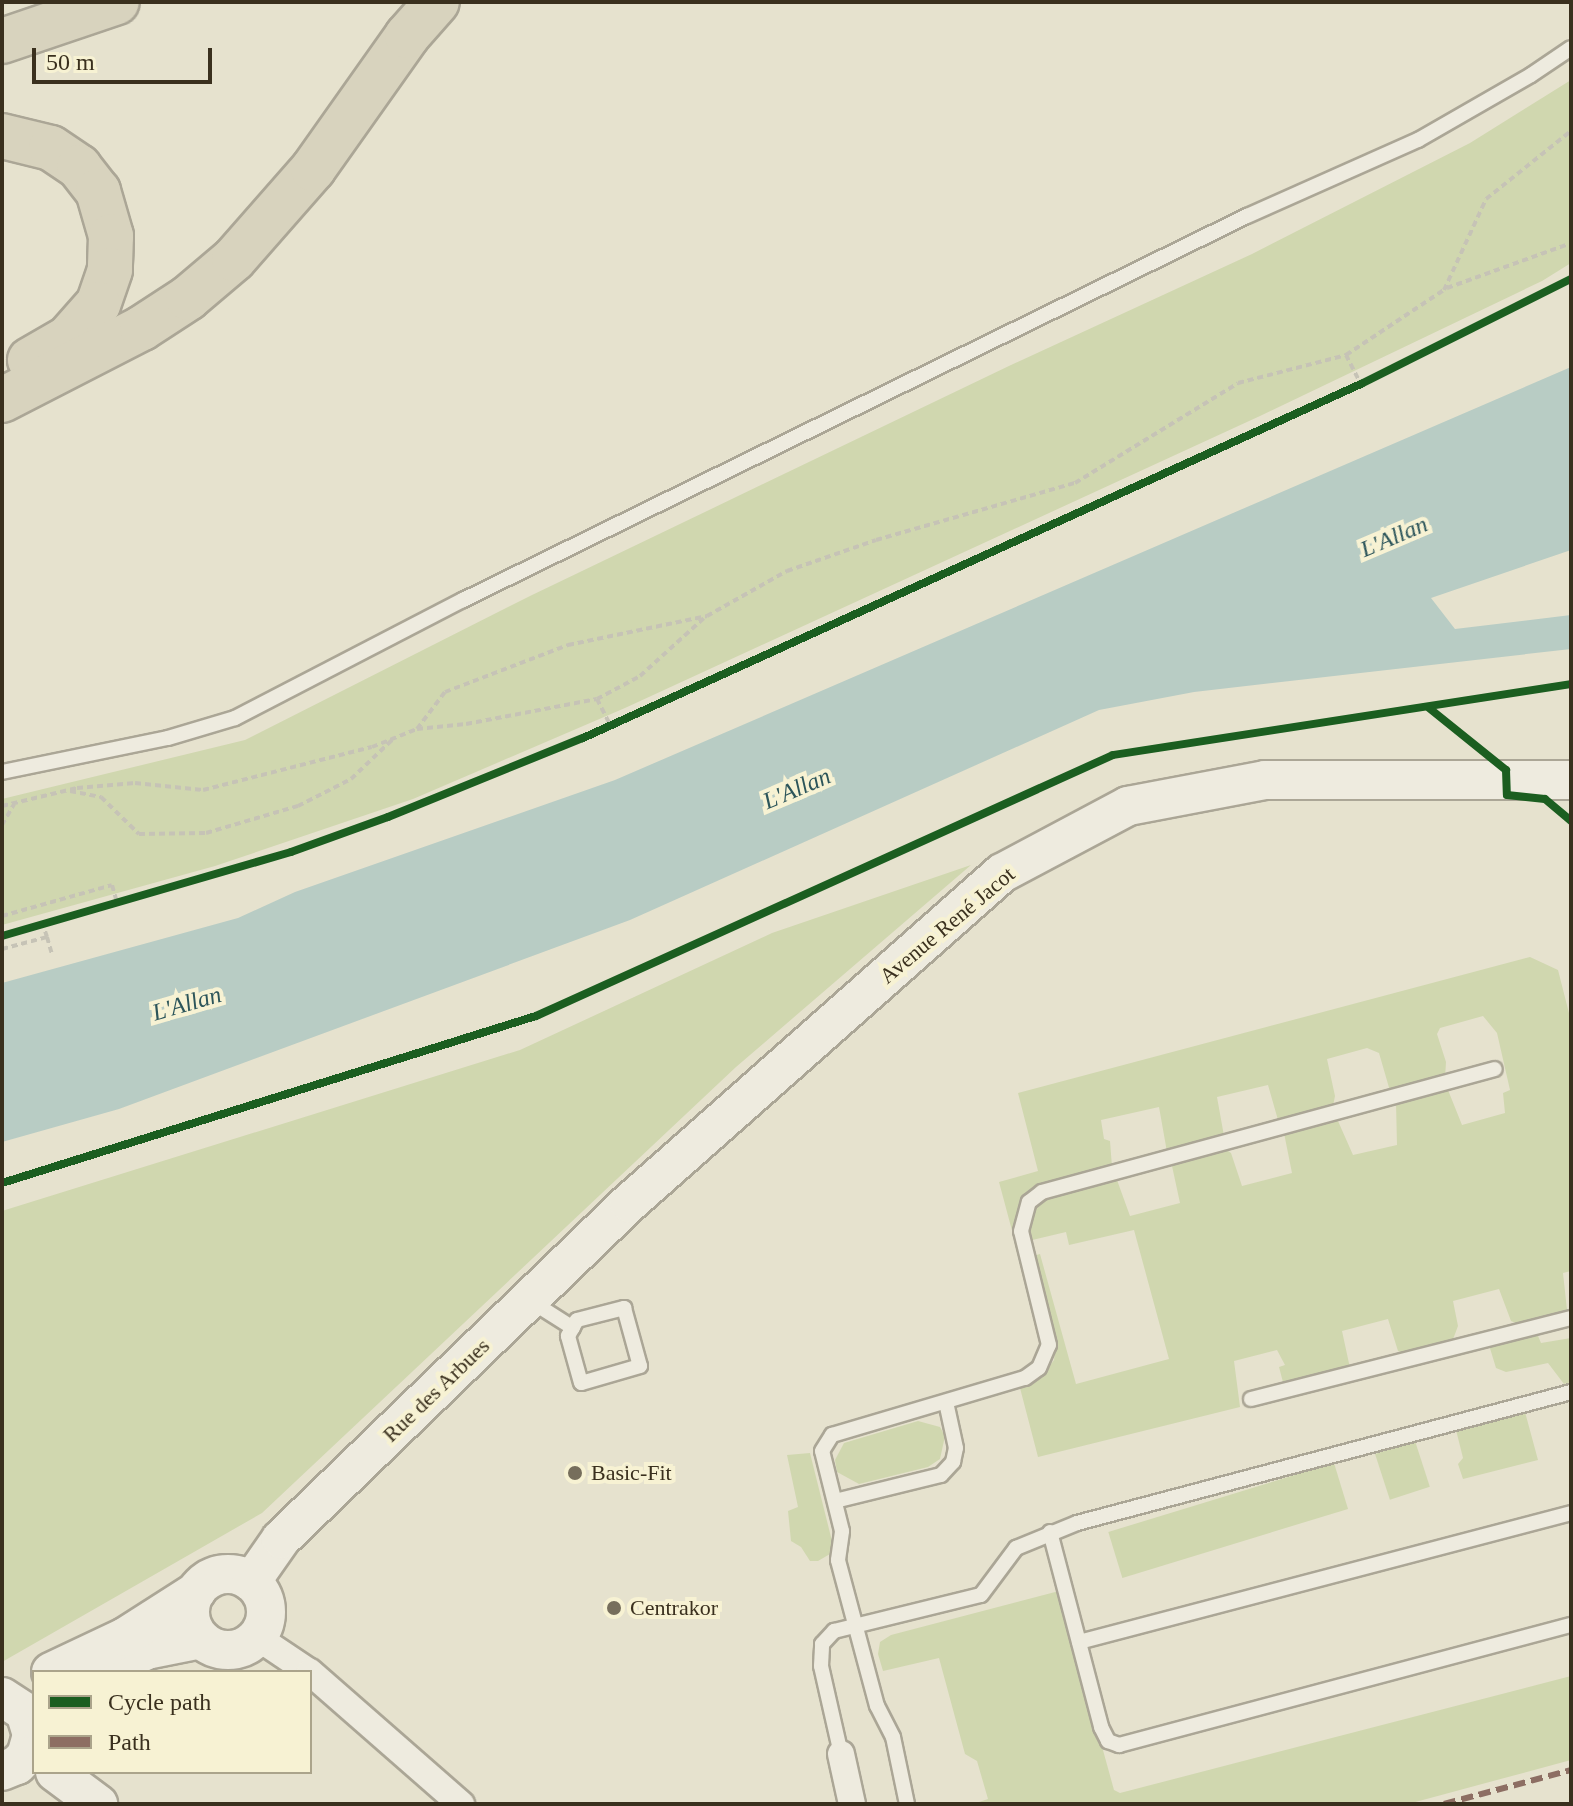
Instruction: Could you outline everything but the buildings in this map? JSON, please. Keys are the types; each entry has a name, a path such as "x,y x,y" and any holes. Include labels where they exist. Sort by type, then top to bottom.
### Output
{"highway":[{"path":"2,41 117,2"},
{"path":"2,400 142,328 188,298 234,259 313,169 407,36 437,2"},
{"path":"2,136 51,148 79,167 103,203 112,254 104,290 82,325 59,344 2,374"}],"main road":[{"name":"Avenue René Jacot","path":"629,1203 1002,873 1128,806 1265,780 1571,780"},
{"name":"Rue des Arbues","path":"251,1582 281,1539 629,1203"},
{"path":"55,1670 115,1643 197,1591 205,1582 228,1574 251,1582 258,1590 265,1609 257,1637 247,1645 223,1650 201,1639 190,1616 197,1591"},
{"path":"107,1670 147,1650 201,1639"},
{"path":"2,1695 32,1680"},
{"path":"2,1695 15,1703 30,1750"},
{"path":"60,1774 98,1804"}],"street":[{"path":"257,1637 307,1670"},
{"path":"312,1674 461,1804"},
{"path":"841,1754 852,1804"}],"lane":[{"path":"2,772 168,738 235,718 463,600 1247,216 1418,140 1531,75 1571,48"},
{"path":"907,1804 893,1737 877,1706 838,1560 842,1531 822,1451 832,1435 1025,1378 1045,1361 1049,1345 1021,1231 1029,1202 1042,1192 1495,1069"},
{"path":"529,1300 573,1328"},
{"path":"624,1308 640,1366 581,1383 568,1336 573,1328 577,1320 624,1308"},
{"path":"1251,1399 1571,1318"},
{"path":"841,1754 821,1666 822,1644 834,1631 981,1595 1016,1548 1050,1532 1571,1392"},
{"path":"835,1501 941,1475 953,1462 956,1448 946,1402"},
{"path":"1079,1642 1571,1513"},
{"path":"1050,1532 1101,1727 1108,1741 1119,1745 1571,1625"}],"path":[{"path":"1444,290 1486,199 1571,131"},
{"path":"2,806 68,791 135,783 203,790 417,729 466,724 597,699 640,676 707,616 787,571 876,540 1075,483 1238,383 1346,355 1444,290 1571,243"},
{"path":"1346,355 1361,384"},
{"path":"417,729 445,692 568,645 707,616"},
{"path":"597,699 610,725"},
{"path":"68,791 101,797 139,834 206,833 311,800 351,779 394,738"},
{"path":"2,825 14,804"},
{"path":"2,916 112,885 117,903"},
{"path":"43,925 52,955"},
{"path":"2,949 47,937"}],"green space":[{"path":"1571,80 1571,263 1542,281 1260,416 625,708 413,799 215,866 2,925 2,799 245,740 530,596 1011,365 1252,254 1470,143"},
{"path":"971,865 736,1067 262,1513 2,1662 2,1211 520,1050 772,933"},
{"path":"1530,957 1558,970 1571,1021 1571,1271 1563,1273 1567,1310 1518,1324 1511,1321 1499,1289 1453,1301 1458,1326 1452,1342 1403,1353 1398,1351 1388,1319 1342,1331 1350,1368 1284,1386 1279,1367 1285,1365 1277,1350 1234,1361 1240,1407 1038,1457 1020,1388 1043,1375 1054,1360 1056,1342 1033,1256 1040,1254 1076,1384 1169,1359 1134,1230 1069,1245 1066,1232 1028,1241 1035,1206 1046,1198 1117,1180 1130,1216 1180,1203 1172,1166 1174,1161 1225,1149 1231,1153 1242,1186 1292,1173 1284,1133 1338,1121 1353,1155 1397,1145 1396,1103 1448,1090 1462,1125 1505,1113 1503,1093 1510,1090 1497,1033 1483,1016 1440,1028 1437,1034 1446,1062 1445,1078 1390,1091 1379,1053 1367,1048 1327,1059 1335,1096 1329,1109 1278,1120 1268,1085 1217,1097 1224,1136 1167,1152 1159,1107 1101,1120 1104,1139 1110,1141 1112,1167 1024,1199 1014,1238 999,1182 1038,1171 1018,1093"},
{"path":"1536,1331 1541,1343 1571,1338 1571,1382 1564,1384 1548,1363 1506,1372 1496,1368 1489,1345"},
{"path":"1525,1412 1538,1460 1463,1479 1458,1464 1463,1458 1456,1430"},
{"path":"918,1421 940,1427 945,1436 940,1459 928,1467 859,1484 837,1472 835,1460 844,1443"},
{"path":"1415,1441 1430,1487 1390,1500 1375,1454"},
{"path":"810,1453 833,1545 830,1554 818,1561 810,1561 801,1547 791,1541 788,1511 798,1507 787,1455"},
{"path":"1334,1463 1348,1509 1122,1578 1108,1532"},
{"path":"1059,1591 1114,1790 1120,1793 1571,1676 1571,1760 1408,1804 973,1804 988,1799 977,1761 965,1754 939,1658 883,1671 878,1654 880,1642 891,1635"}],"water":[{"name":"L'Allan","path":"1571,367 1571,550 1431,598 1455,629 1571,615 1571,649 1194,692 1099,710 630,920 119,1109 2,1142 2,983 238,918 295,892 615,780"}],"marked path":[{"path":"1444,1804 1571,1770"}],"cycle path":[{"path":"2,936 291,852 388,817 583,738 1361,384 1571,279"},
{"path":"2,1183 536,1016 1113,755 1571,684"},
{"path":"1429,708 1506,770 1507,795 1545,799 1571,821"}],"place":[{"name":"Basic-Fit","path":"575,1473"},
{"name":"Centrakor","path":"614,1608"}]}
